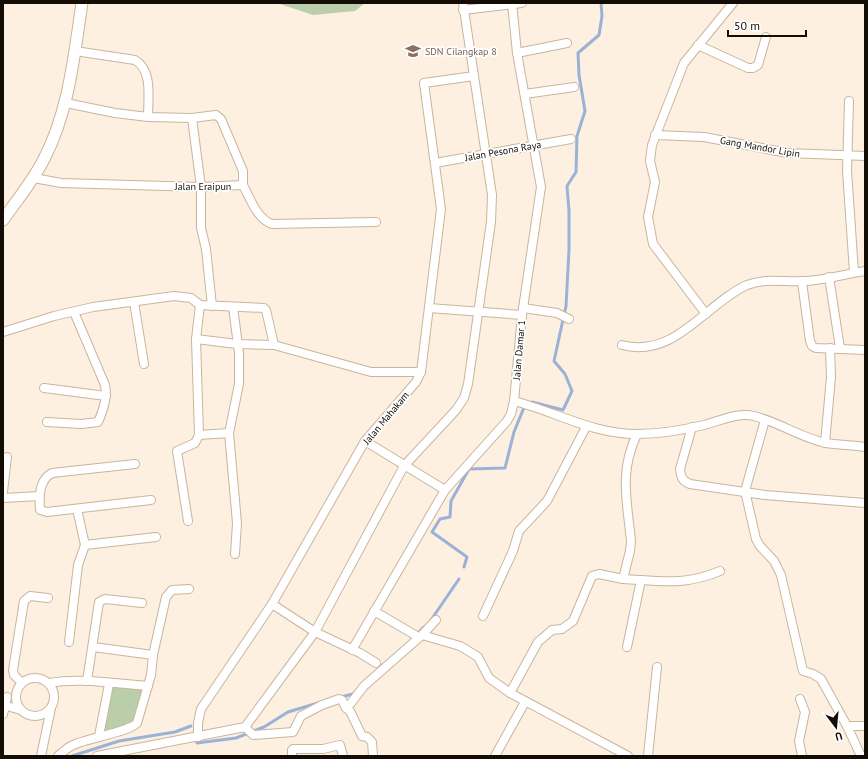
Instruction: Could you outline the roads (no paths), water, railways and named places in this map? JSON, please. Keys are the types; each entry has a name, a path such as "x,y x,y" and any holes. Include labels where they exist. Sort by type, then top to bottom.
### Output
{"street":[{"path":"3,220 34,178 45,158 66,103 82,3"},
{"path":"249,731 315,632 404,466 456,410 464,398 468,384 491,222 492,194 463,6 522,3"},
{"path":"706,314 653,244 648,217 655,182 650,155 655,135 684,63 733,3"},
{"name":"Jalan Damar 1","path":"352,650 445,490 507,421 514,401 522,312 541,187 518,53 512,4"},
{"path":"698,45 748,68 753,68 758,65 766,37"},
{"path":"518,53 567,43"},
{"path":"75,50 135,60 141,64 146,72 148,117"},
{"name":"Jalan Mahakam","path":"198,737 198,723 201,709 272,604 365,441 416,382 421,372 441,209 424,82 474,76"},
{"path":"525,94 574,87"},
{"path":"849,101 847,156 848,196 854,272"},
{"path":"66,103 115,113 148,117 192,118 216,115 221,119 243,172 243,185"},
{"path":"192,118 201,187 201,228 206,249 212,306"},
{"name":"Gang Mandor Lipin","path":"655,135 704,137 788,153 865,156"},
{"name":"Jalan Pesona Raya","path":"435,163 571,139"},
{"name":"Jalan Eraipun","path":"34,178 61,183 201,187 243,185 260,216 266,222 272,224 376,222"},
{"path":"622,344 632,347 656,345 673,339 747,286 775,280 802,282 865,271"},
{"path":"829,277 840,348"},
{"path":"802,282 810,341 812,346 816,348 865,350"},
{"path":"3,332 54,316 93,307 174,296 186,296 200,305 260,308 266,310 274,345"},
{"path":"134,302 144,364"},
{"path":"188,521 177,451 195,443 199,435 196,339 200,305"},
{"path":"233,307 240,363 239,384 229,433 237,523 235,554"},
{"path":"430,308 557,313 567,318"},
{"path":"47,422 81,424 98,422 106,396 105,385 74,312"},
{"path":"196,339 237,344 274,345 371,372 421,372"},
{"path":"825,443 830,377 830,348"},
{"path":"44,388 106,396"},
{"path":"514,401 586,426 637,434 692,427 741,415 754,416 825,443 865,447"},
{"path":"765,420 745,491 756,539 760,546 774,561 781,575 803,671 813,674 821,680 847,726 861,756"},
{"path":"483,616 513,551 519,531 547,501 586,426"},
{"path":"692,427 680,469 684,482 765,495 865,504"},
{"path":"199,435 229,433"},
{"path":"623,579 631,541 625,476 626,465 637,434"},
{"path":"365,441 445,490"},
{"path":"3,492 7,457"},
{"path":"136,464 52,473 44,480 39,496 40,510 77,509 151,500"},
{"path":"3,498 39,496"},
{"path":"69,642 78,565 85,545 77,509"},
{"path":"85,545 156,537"},
{"path":"510,693 538,642 552,630 562,629 573,621 592,576 599,574 623,579 676,582 691,581 720,570"},
{"path":"627,647 641,580"},
{"path":"58,756 72,745 133,727 137,723 151,675 152,655 166,597 168,592 172,590 189,589"},
{"path":"22,683 14,675 13,670 24,601 30,596 48,598"},
{"path":"87,680 99,602 105,599 142,603"},
{"path":"272,604 315,632 376,663"},
{"path":"374,611 418,635 460,646 478,657 489,678 510,693 628,756"},
{"path":"346,708 364,686 436,620"},
{"path":"93,647 152,655"},
{"path":"648,756 656,667"},
{"path":"22,710 16,698 17,690 22,683 27,680 39,678 50,684 55,695 41,756"},
{"path":"50,684 64,681 87,680 109,684 148,686"},
{"path":"99,736 109,684"},
{"path":"16,698 5,696 4,708 22,710 33,716 46,713 51,708"},
{"path":"97,756 117,751 198,737 249,731 293,732 301,716 322,705 339,699 342,700 346,708 350,711 362,736 367,737 372,742 373,756"},
{"path":"800,699 805,712 799,741 802,756"},
{"path":"495,756 525,702"},
{"path":"847,726 865,726"},
{"path":"292,756 293,749 323,749 340,745 343,756"}],"waterway":[{"path":"532,402 563,410 572,391 565,374 554,361 566,306 569,250 569,211 567,186 576,172 577,136 585,111 579,75 578,53 599,35 602,16 601,3"},
{"path":"464,567 467,557 432,532 440,519 450,517 451,501 469,469 505,468 514,432 525,405"},
{"path":"431,620 459,579"},
{"path":"415,636 424,627"},
{"path":"341,697 353,694 357,690"},
{"path":"197,743 236,738 264,727 288,712 318,703"},
{"path":"72,756 119,741 175,732 191,726"}],"place":[{"name":"SDN Cilangkap 8","path":"413,51"}]}
